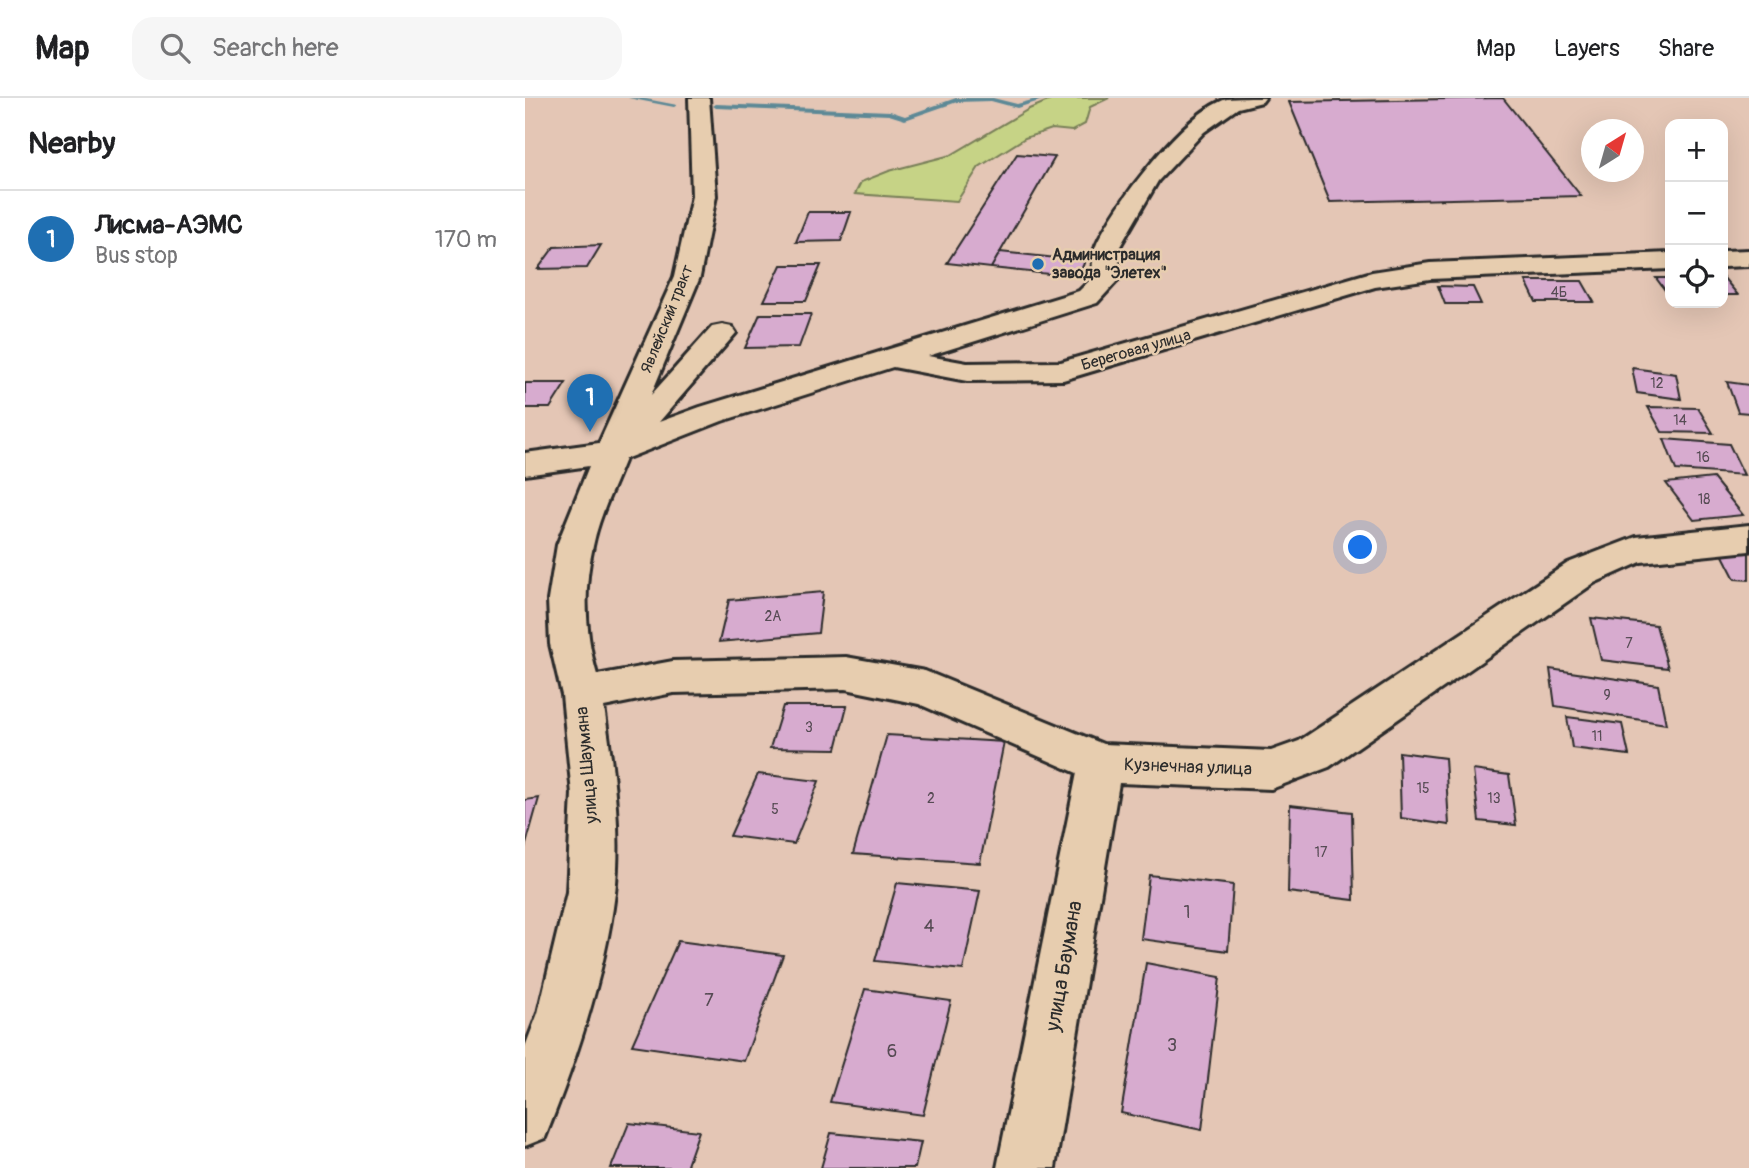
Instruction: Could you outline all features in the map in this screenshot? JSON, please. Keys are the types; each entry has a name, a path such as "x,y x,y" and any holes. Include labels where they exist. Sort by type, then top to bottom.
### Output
{"street":[{"name":"Явлейский тракт","path":"611,452 687,277 704,196 699,98"},
{"path":"890,358 1088,298 1105,280 1107,247 1149,178 1197,128 1231,104 1255,98"},
{"path":"1728,259 1749,258"},
{"name":"Береговая улица","path":"611,452 711,414 890,358 967,372 1063,371 1372,281 1430,271 1665,261"},
{"path":"525,490 611,452 656,408 722,333"},
{"path":"525,464 611,452"},
{"name":"улица Шаумяна","path":"525,1118 564,1013 591,892 594,794 582,695 569,644 567,600 575,545 611,452"},
{"name":"Кузнечная улица","path":"582,695 673,677 846,673 925,688 1101,763 1271,770 1314,754 1581,573 1636,550 1749,538"},
{"name":"улица Баумана","path":"1027,1168 1101,763"}],"green space":[{"path":"1055,98 1109,98 1090,107 1085,124 1072,131 1052,129 1025,138 979,167 957,201 855,194 861,182 889,171 951,155 1029,109"}],"building":[{"path":"1503,98 1581,196 1330,202 1289,102"},
{"path":"1017,154 1055,157 991,268 947,263"},
{"path":"808,212 851,212 841,241 796,242"},
{"path":"601,245 587,268 538,269 554,247"},
{"name":"Администрация завода \"Элетех\"","path":"1000,252 1085,261 1078,277 991,268"},
{"path":"781,265 821,265 806,301 764,301"},
{"path":"1656,278 1665,278 1665,290"},
{"path":"1526,281 1582,281 1594,302 1536,302"},
{"path":"1728,283 1738,295 1728,295"},
{"path":"1438,286 1473,287 1481,304 1445,304"},
{"path":"760,314 811,314 799,347 745,348"},
{"path":"1632,368 1676,374 1681,399 1637,393"},
{"path":"1727,382 1749,385 1749,413 1738,412"},
{"path":"525,383 566,383 550,408 525,408"},
{"path":"1648,407 1698,408 1713,433 1662,432"},
{"path":"1664,439 1729,444 1744,475 1676,470"},
{"path":"1713,478 1743,515 1694,520 1666,483"},
{"path":"1718,546 1749,547 1749,580 1735,579"},
{"path":"823,592 818,633 719,642 729,600"},
{"path":"1591,618 1656,625 1668,668 1601,660"},
{"path":"1550,669 1658,685 1666,724 1555,706"},
{"path":"783,706 847,706 836,749 770,748"},
{"path":"1567,717 1622,724 1629,755 1572,748"},
{"path":"887,735 1004,742 980,863 853,854"},
{"path":"1399,752 1445,758 1449,825 1401,818"},
{"path":"1473,770 1509,775 1516,825 1479,821"},
{"path":"758,774 819,781 794,844 730,836"},
{"path":"539,798 525,848 525,800"},
{"path":"1290,805 1352,812 1354,900 1288,892"},
{"path":"1149,875 1233,885 1228,951 1141,939"},
{"path":"897,883 980,891 963,970 875,961"},
{"path":"678,941 783,955 744,1061 632,1045"},
{"path":"1146,963 1220,977 1202,1130 1121,1113"},
{"path":"865,989 951,1001 923,1115 830,1102"},
{"path":"629,1123 699,1131 686,1168 611,1168"},
{"path":"831,1133 921,1142 915,1168 821,1168"}],"waterway":[{"path":"631,98 674,105"},
{"path":"716,106 890,113 905,118 956,100 991,99 1017,106 1046,98"}],"place":[{"name":"Администрация завода \"Элетех\"","path":"1038,264"},
{"name":"Лисма-АЭМС","path":"590,432"}]}
